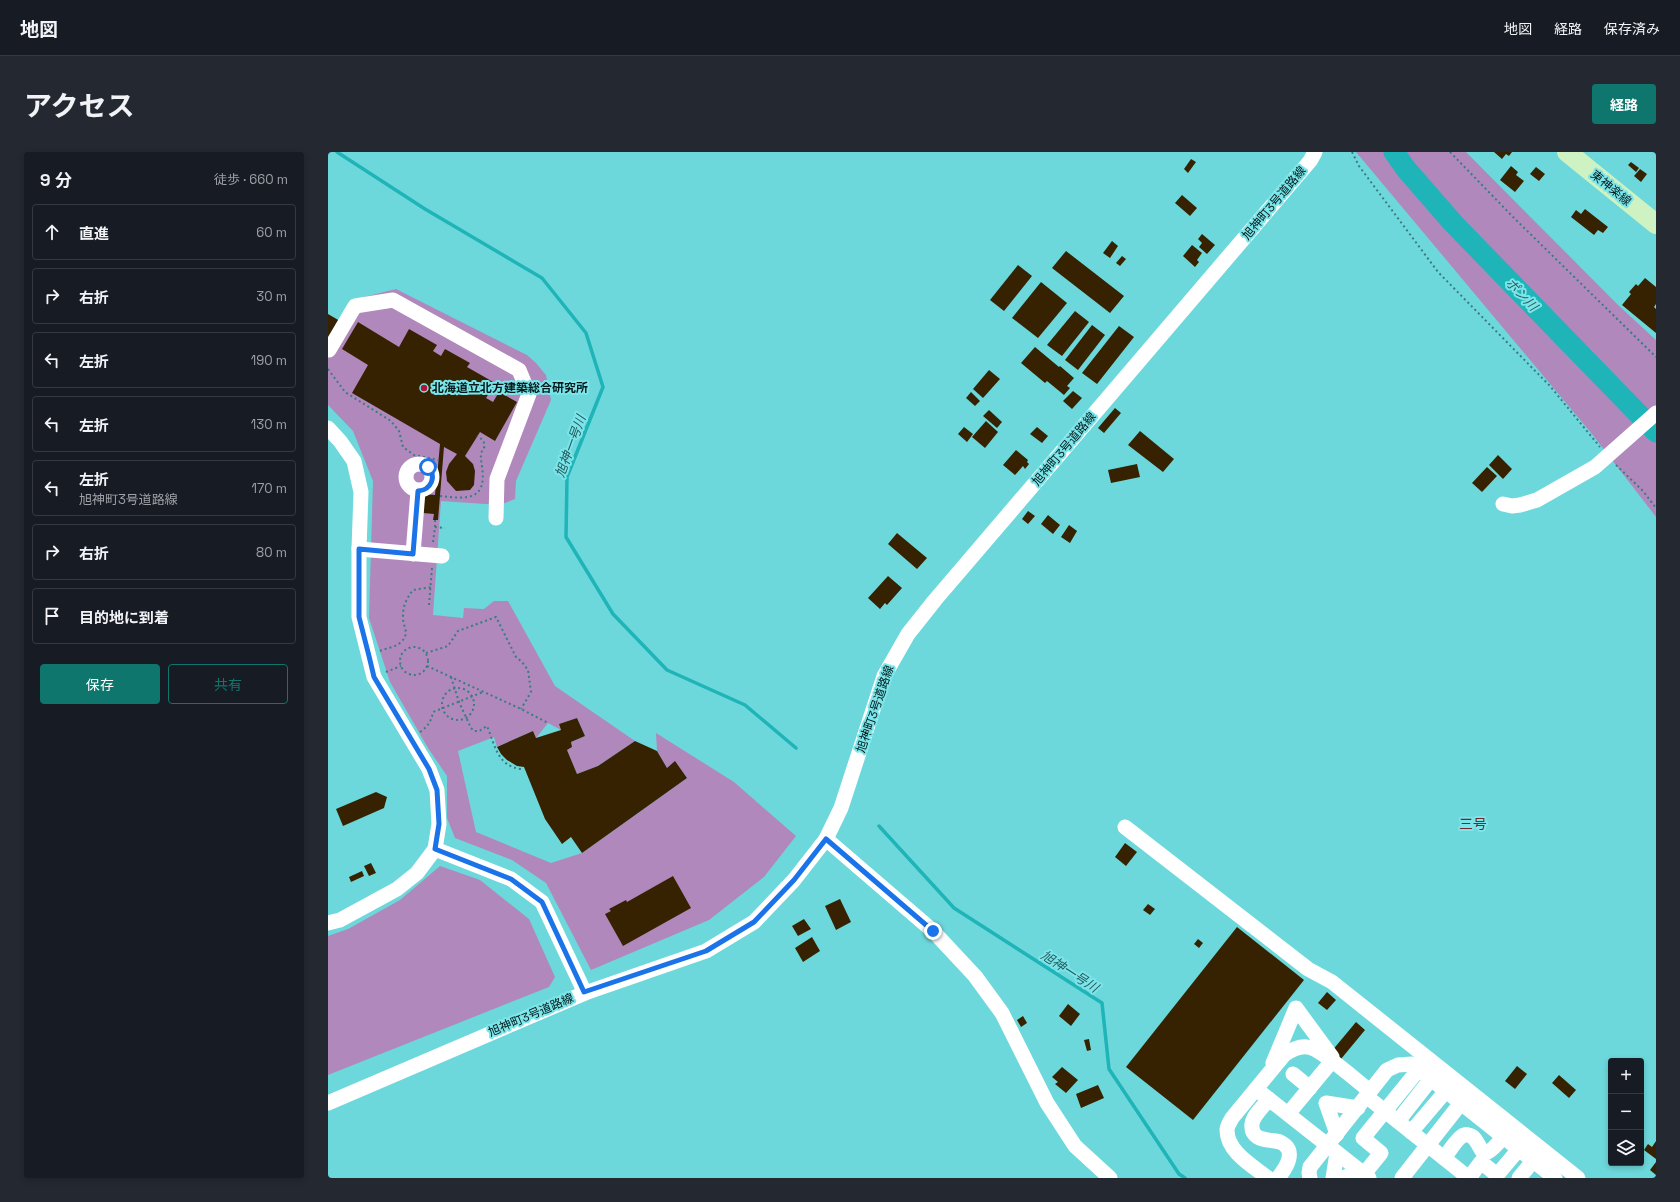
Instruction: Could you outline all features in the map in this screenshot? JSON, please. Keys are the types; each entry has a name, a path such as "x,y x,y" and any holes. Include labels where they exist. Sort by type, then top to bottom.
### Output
{"main road":[{"name":"東神楽線","path":"1567,152 1656,224"}],"street":[{"name":"旭神町3号道路線","path":"328,1103 584,992 706,951 754,922 794,880 826,839 841,808 884,676 908,634 945,588 1310,161 1315,152"},
{"path":"328,350 355,306 393,300 519,370 529,394 497,479 496,518"},
{"path":"1503,504 1516,505 1537,500 1595,467 1656,413"},
{"path":"328,428 340,441 354,461 361,492 359,617 374,677 429,769 437,790 439,824 435,849 417,873 397,889 340,920 328,923"},
{"path":"413,554 418,491"},
{"path":"359,549 442,556"},
{"path":"1125,827 1308,969 1332,982 1578,1178"},
{"path":"826,839 933,931 975,976 1002,1013 1047,1103 1075,1146 1110,1178"},
{"path":"435,849 511,879 542,902 584,992"},
{"path":"1268,1073 1296,1008 1336,1064 1365,1098 1385,1111 1469,1178 1481,1162 1497,1175 1519,1149"},
{"path":"1268,1178 1232,1149 1227,1129 1232,1118 1268,1073 1284,1055 1293,1048 1308,1046 1336,1064"},
{"path":"1288,1114 1310,1088 1336,1064"},
{"path":"1307,1174 1334,1144 1365,1098 1387,1070 1398,1065 1412,1064 1533,1160 1552,1177"},
{"path":"1343,1178 1364,1174 1381,1153 1363,1138 1419,1069"},
{"path":"1293,1074 1310,1088"},
{"path":"1398,1121 1431,1079"},
{"path":"1256,1089 1288,1114 1334,1144 1364,1174"},
{"path":"1411,1132 1430,1116 1446,1090"},
{"path":"1333,1178 1334,1144 1326,1103 1365,1098"},
{"path":"1269,1099 1254,1118 1252,1126 1255,1134 1262,1140 1280,1143 1288,1150 1290,1160 1278,1178"},
{"path":"1409,1176 1428,1145 1461,1103"},
{"path":"1444,1158 1462,1136 1467,1134 1475,1139 1480,1149 1484,1152 1490,1151 1494,1148 1503,1137"},
{"path":"1519,1178 1533,1160"}],"path":[{"path":"1352,152 1359,166 1438,272 1550,386 1610,453 1656,508"},
{"path":"1450,152 1656,357"},
{"path":"328,369 345,392 391,421 398,431 403,447 414,455 438,460"},
{"path":"440,496 463,498 479,494 482,487 482,467 480,456 485,446 482,440 477,436"},
{"path":"435,520 435,527"},
{"path":"369,656 400,643 405,638 407,630 402,618 407,598 413,590 432,587"},
{"path":"426,654 448,646 458,631 496,617 516,658 522,662 528,670 531,692 521,709"},
{"path":"415,647 423,650 426,654 428,662 427,666 421,673 412,675 401,666 401,657 406,649 415,647"},
{"path":"374,677 401,666"},
{"path":"427,666 548,723"},
{"path":"451,677 465,718 474,731 479,731 487,726 499,757 515,768 521,769"},
{"path":"454,688 465,689 472,696 474,701 473,711 465,718 456,720 452,719 442,708 445,693 454,688"},
{"path":"412,742 431,722 433,712 483,692"}],"shaded area":[{"path":"1356,152 1466,152 1617,304 1656,340 1656,517 1592,434"},
{"path":"396,289 527,355 546,375 551,400 516,481 515,499 500,505 441,501 433,615 463,618 464,608 484,609 494,601 508,601 555,686 635,741 598,766 577,774 567,750 572,747 571,742 585,736 577,718 559,724 561,730 548,723 536,738 533,731 497,747 494,737 458,751 476,832 551,863 582,853 687,778 675,762 667,768 657,751 656,733 734,782 796,836 764,877 709,920 591,970 546,883 512,860 455,838 447,818 447,776 428,748 390,682 369,618 373,481 353,431 328,405 328,350 360,298"},
{"path":"440,866 480,880 529,919 555,977 549,987 328,1075 328,936 348,929 400,900"}],"building":[{"path":"1494,152 1512,152 1509,156 1506,154 1502,159"},
{"path":"1191,159 1196,162 1188,173 1184,169"},
{"path":"1631,162 1639,168 1636,172 1628,165"},
{"path":"1511,166 1518,172 1516,175 1524,181 1515,192 1500,180"},
{"path":"1536,167 1545,174 1539,181 1530,174"},
{"path":"1640,169 1647,174 1641,182 1634,176"},
{"path":"1182,195 1197,208 1190,216 1175,203"},
{"path":"1585,209 1608,227 1603,233 1598,230 1594,235 1571,217 1576,210 1581,214"},
{"path":"1202,234 1215,245 1207,254 1199,247 1202,243 1198,239"},
{"path":"1112,241 1118,246 1110,258 1103,253"},
{"path":"1192,245 1202,253 1197,260 1199,262 1195,267 1183,256"},
{"path":"1066,251 1124,296 1110,313 1052,268"},
{"path":"1122,256 1126,259 1120,266 1116,263"},
{"path":"1018,265 1032,276 1004,311 990,300"},
{"path":"1645,278 1656,287 1656,304 1654,307 1656,309 1656,333 1622,305 1631,294 1629,292 1636,284 1638,286"},
{"path":"1041,282 1067,303 1038,338 1012,318"},
{"path":"1075,311 1089,322 1062,356 1047,345"},
{"path":"328,314 340,321 328,342"},
{"name":"北海道立北方建築総合研究所","path":"358,322 399,347 409,329 437,345 433,351 441,356 445,349 470,363 467,367 495,383 486,398 493,402 499,392 517,402 495,441 480,432 465,456 473,464 475,471 474,485 470,490 456,491 447,481 446,472 449,464 457,454 444,447 438,520 433,520 434,514 423,513 425,494 435,495 436,484 434,484 434,477 437,477 440,444 352,393 368,365 342,349"},
{"path":"1092,325 1105,335 1078,370 1065,360"},
{"path":"1119,326 1134,337 1097,384 1082,373"},
{"path":"1035,347 1074,378 1067,386 1070,388 1064,395 1047,381 1045,383 1021,363"},
{"path":"989,370 1000,379 983,398 973,389"},
{"path":"1073,391 1082,398 1072,409 1063,401"},
{"path":"971,392 980,401 975,406 966,398"},
{"path":"1115,408 1121,413 1104,433 1098,428"},
{"path":"989,410 1002,422 997,428 983,416"},
{"path":"986,421 998,432 985,448 972,437"},
{"path":"964,427 973,434 967,442 958,434"},
{"path":"1037,427 1048,436 1042,443 1030,434"},
{"path":"1140,431 1174,459 1163,472 1128,445"},
{"path":"1016,450 1028,460 1027,462 1029,464 1025,469 1023,466 1015,475 1003,465"},
{"path":"1498,455 1512,469 1503,479 1489,465"},
{"path":"1137,464 1140,477 1111,483 1108,470"},
{"path":"1487,467 1497,476 1482,492 1472,483"},
{"path":"1028,511 1035,516 1028,524 1022,519"},
{"path":"1048,515 1060,525 1053,534 1041,524"},
{"path":"1069,525 1077,531 1070,543 1061,537"},
{"path":"897,533 927,558 917,569 888,544"},
{"path":"888,576 902,588 887,605 885,603 880,609 868,598"},
{"path":"577,718 585,736 571,742 572,747 567,750 577,774 598,766 635,741 657,751 667,768 675,761 687,778 582,853 571,837 562,844 545,819 524,767 517,766 507,760 497,747 533,731 536,738 561,730 559,724"},
{"path":"376,792 387,797 384,808 343,826 336,809"},
{"path":"1125,843 1137,852 1126,866 1115,857"},
{"path":"371,863 376,873 369,876 364,866"},
{"path":"362,871 364,876 351,882 349,877"},
{"path":"673,876 691,908 623,946 605,914 611,911 609,909 626,900 627,902"},
{"path":"840,899 851,922 836,930 825,906"},
{"path":"1148,904 1155,909 1150,915 1143,910"},
{"path":"804,919 811,929 798,936 792,926"},
{"path":"1237,927 1304,980 1193,1120 1126,1067"},
{"path":"812,937 820,951 803,962 795,948"},
{"path":"1198,939 1203,943 1199,948 1194,944"},
{"path":"1327,992 1336,1000 1327,1010 1318,1003"},
{"path":"1068,1004 1080,1014 1071,1026 1059,1016"},
{"path":"1023,1016 1027,1023 1021,1027 1017,1020"},
{"path":"1356,1022 1365,1030 1341,1059 1331,1052"},
{"path":"1089,1039 1091,1050 1087,1051 1084,1040"},
{"path":"1517,1066 1527,1074 1515,1089 1505,1081"},
{"path":"1062,1067 1078,1080 1066,1093 1055,1084 1058,1082 1052,1077"},
{"path":"1559,1075 1576,1090 1569,1098 1552,1083"},
{"path":"1098,1085 1104,1098 1081,1108 1076,1094"},
{"path":"1656,1141 1656,1159 1644,1150 1648,1144 1652,1147"},
{"path":"1656,1162 1656,1175 1650,1170"}],"waterway":[{"name":"旭神一号川","path":"337,152 425,209 542,278 586,333 603,387 567,477 566,537 613,614 667,670 745,705 796,748"},
{"name":"ポン川","path":"1394,152 1406,169 1453,223 1656,432"},
{"name":"旭神一号川","path":"879,826 954,908 1102,1003 1109,1069 1179,1174 1185,1178"}],"place":[{"name":"北海道立北方建築総合研究所","path":"424,388"}],"district":[{"name":"三号","path":"1473,824"}],"route":[{"path":"428,467 432,474 432,482 426,489 418,491 413,554 359,549 359,617 374,677 429,769 437,790 439,824 435,849 511,879 542,902 584,992 706,951 754,922 794,880 826,839 933,931"}]}
